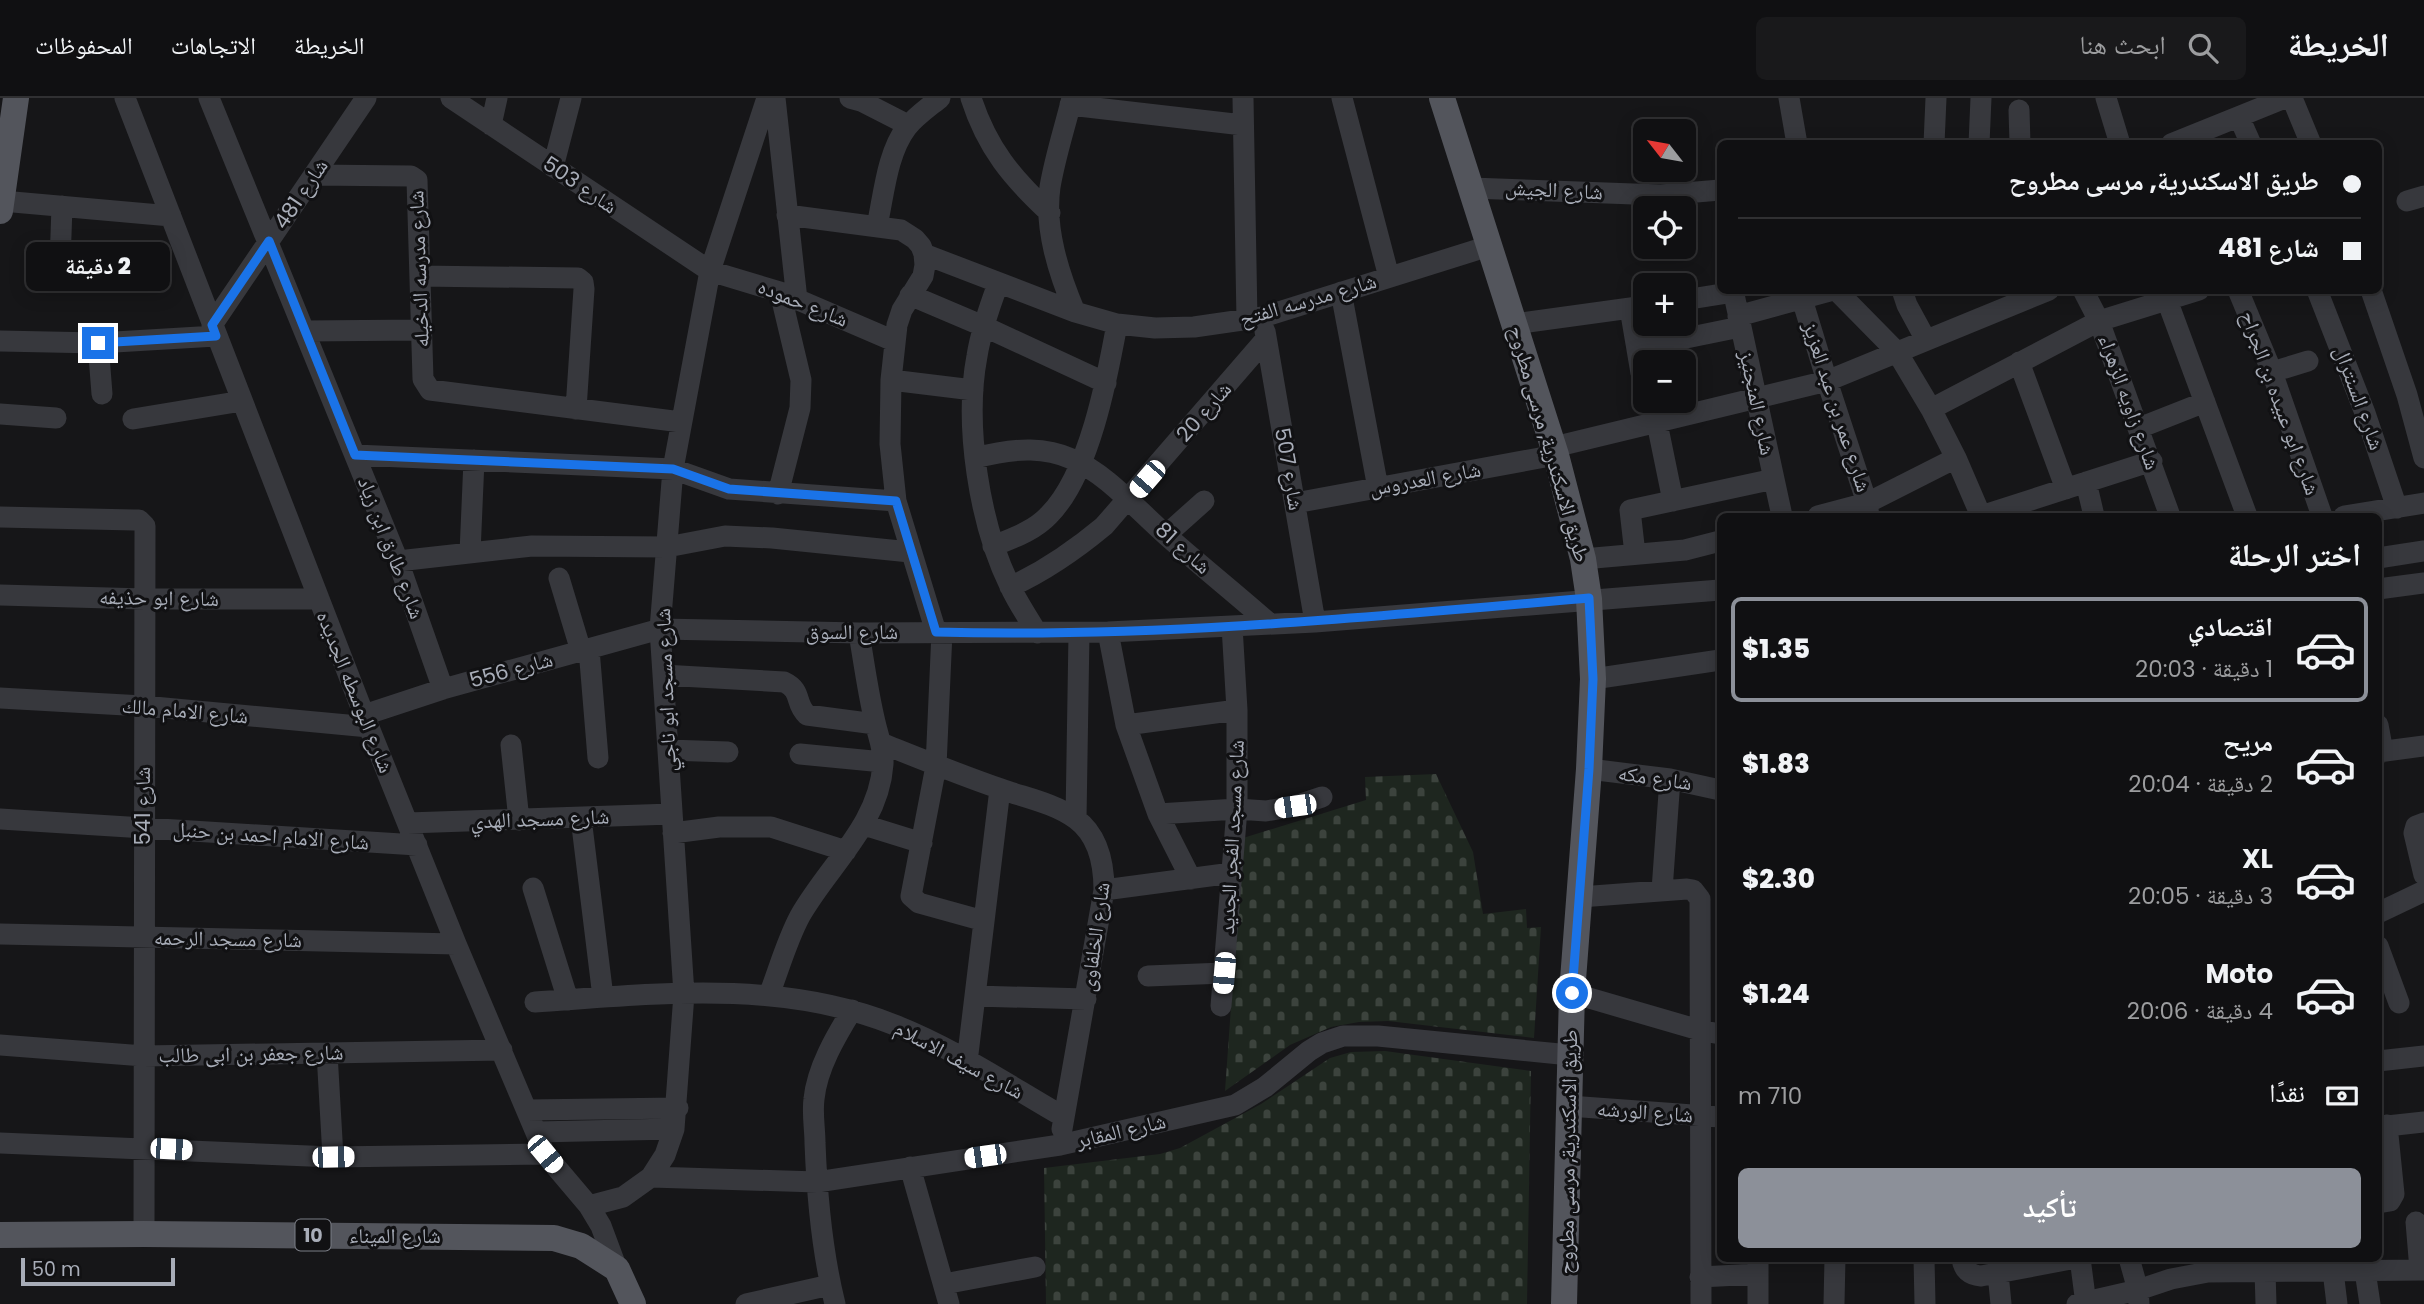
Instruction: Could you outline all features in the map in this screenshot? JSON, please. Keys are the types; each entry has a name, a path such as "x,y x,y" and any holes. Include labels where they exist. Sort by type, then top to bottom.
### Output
{"main road":[{"name":"طريق الاسكندرية, مرسى مطروح","path":"1442,98 1555,451 1583,559 1589,598 1593,679 1572,993 1564,1304"},
{"path":"1,206 10,109"},
{"name":"شارع الميناء","path":"0,1235 554,1238 581,1245 617,1269"},
{"path":"617,1269 633,1304"}],"street":[{"name":"شارع البوسطه الجديده","path":"125,98 366,721 456,944 545,1154 590,1206 601,1226 617,1269"},
{"name":"شارع طارق ابن زياد","path":"209,98 398,561 443,689"},
{"name":"شارع 481","path":"214,330 269,241 366,98"},
{"name":"شارع 503","path":"451,98 710,271"},
{"path":"491,125 497,98"},
{"path":"554,167 571,98"},
{"name":"شارع مسجد ابو ناجي","path":"590,1206 623,1198 651,1177 665,1154 676,1119 684,994 660,629 673,469 710,271 767,98"},
{"path":"775,98 787,215 789,296 801,380 800,408 778,494"},
{"path":"850,98 861,100 908,125"},
{"path":"877,226 894,153 908,125 940,98"},
{"path":"971,98 992,148 1018,183 1050,213"},
{"name":"شارع 507","path":"1243,98 1255,318 1266,339 1315,622"},
{"path":"1342,98 1389,277"},
{"path":"1789,98 1796,140"},
{"path":"1934,140 1936,98"},
{"path":"1979,140 1981,98"},
{"path":"2106,98 2119,140"},
{"path":"2292,98 2309,140"},
{"path":"2181,140 2273,100"},
{"path":"1075,312 1062,281 1053,247 1050,213 1050,188 1071,102 1243,125"},
{"path":"2019,110 2020,140"},
{"path":"2239,117 2249,140"},
{"name":"شارع مدرسه الدخيله","path":"314,175 414,177 418,183 425,385 437,391 576,409"},
{"name":"شارع الجيش","path":"1471,188 1661,195 1717,190"},
{"path":"1,206 62,206 172,216"},
{"path":"60,264 62,206"},
{"path":"787,215 892,227 908,233 924,254 923,276 910,295 897,325 891,380 890,444 896,501 910,552 939,632 936,766 910,891 914,901 984,921"},
{"name":"شارع مدرسه الفتح","path":"924,254 1075,312 1117,324 1155,328 1194,327 1255,318 1489,246"},
{"name":"شارع حموده","path":"710,271 789,296 894,341"},
{"path":"420,276 572,277 583,282 576,409 681,422"},
{"path":"998,284 983,326 973,390 976,458 982,503 993,546 1010,587 1037,633"},
{"path":"1341,292 1378,488"},
{"path":"1696,298 1717,294"},
{"name":"شارع المنجنيز","path":"1734,294 1781,513"},
{"path":"1637,336 1637,348 1739,322 1820,294"},
{"path":"1838,294 1897,352 1931,409 1980,513"},
{"path":"1903,294 1926,340"},
{"name":"شارع العدروس","path":"1295,503 1555,451 1657,422 1826,381 2039,294"},
{"name":"شارع زاويه الزهراء","path":"2085,294 2099,321 2169,513"},
{"path":"1931,409 2099,321 2153,299 2179,294"},
{"name":"شارع ابو عبيده بن الجراح","path":"2240,294 2272,372 2321,513"},
{"name":"شارع السنترال","path":"2319,294 2365,413 2397,508"},
{"path":"2372,294 2407,395 2424,458"},
{"path":"910,295 1106,383"},
{"name":"شارع عمر بن عبد العزيز","path":"1802,299 1868,510"},
{"path":"2153,299 2205,402 2246,513"},
{"path":"1514,324 1633,308"},
{"path":"993,546 1023,535 1049,516 1068,491 1081,462 1106,383 1117,324"},
{"path":"0,341 98,343 214,330"},
{"path":"306,331 421,330"},
{"name":"شارع 20","path":"1010,587 1044,571 1075,551 1104,526 1266,339"},
{"path":"98,343 102,394"},
{"path":"2272,372 2308,361"},
{"path":"2019,362 2076,486 2092,513"},
{"path":"891,380 973,390"},
{"path":"133,419 242,401"},
{"path":"2139,428 2205,402"},
{"path":"0,414 56,418"},
{"path":"1657,422 1673,501"},
{"name":"شارع 81","path":"976,458 1004,450 1031,449 1056,452 1081,462 1107,479 1166,535 1270,624"},
{"path":"355,455 673,469 729,489 896,501"},
{"path":"1843,513 1868,510 1956,458"},
{"path":"470,553 474,460"},
{"path":"1990,513 2152,461"},
{"path":"1635,554 1629,511 1773,480"},
{"path":"1166,535 1204,501"},
{"path":"2364,513 2424,503"},
{"name":"شارع 541","path":"0,517 139,520 145,526 144,1234"},
{"path":"398,561 532,546 667,547 725,537 772,538 910,552"},
{"path":"1583,559 1685,550 1717,542"},
{"path":"2382,557 2424,551"},
{"path":"559,578 584,650 598,758"},
{"path":"2382,588 2424,583"},
{"name":"شارع السوق","path":"660,629 859,633 1108,632 1315,622 1589,598 1717,590"},
{"name":"شارع ابو حذيفه","path":"0,595 145,599 319,599"},
{"name":"شارع مسجد الفجر الجديد","path":"1222,1006 1237,810 1237,710 1232,625"},
{"name":"شارع 556","path":"366,721 443,689 660,629"},
{"path":"1108,632 1126,725 1158,814 1191,878"},
{"path":"769,995 799,918 820,883 864,825 878,795 880,743 859,633"},
{"path":"1076,819 1079,633"},
{"path":"1593,679 1717,660"},
{"path":"663,675 784,682 796,690 802,710 807,715 880,743"},
{"name":"شارع الامام مالك","path":"0,698 366,721"},
{"path":"1126,725 1237,710"},
{"path":"800,754 880,743"},
{"name":"شارع الخلفاوى","path":"880,743 936,766 1047,804 1076,819 1090,834 1099,851 1104,870 1104,891 1059,1145"},
{"path":"511,745 519,820"},
{"path":"2382,752 2424,746"},
{"path":"668,750 728,752"},
{"name":"شارع مكه","path":"1589,769 1670,779 1717,789"},
{"path":"1662,890 1670,779"},
{"path":"967,1062 1000,789"},
{"path":"1158,814 1266,811 1295,806 1322,797"},
{"path":"582,818 603,997"},
{"name":"شارع مسجد الهدي","path":"408,823 582,818 719,827 771,827 846,851"},
{"name":"شارع الامام احمد بن حنبل","path":"0,820 417,845"},
{"path":"2424,822 2416,827 2414,833 2424,874"},
{"path":"864,825 922,843"},
{"path":"1104,891 1232,873"},
{"path":"533,888 568,1000"},
{"path":"1580,897 1693,890 1700,899 1710,1032 1710,1117 1700,1277 1701,1304"},
{"path":"2382,911 2424,891"},
{"name":"شارع مسجد الرحمه","path":"0,934 456,944"},
{"path":"2382,957 2399,1003"},
{"path":"1148,976 1224,973"},
{"name":"شارع سيف الاسلام","path":"534,1002 723,992 811,1000 852,1010 930,1041 1064,1117"},
{"path":"1572,993 1710,1032"},
{"path":"975,996 1086,999"},
{"path":"746,1304 833,1294 817,1182 814,1098 835,1038 852,1010"},
{"name":"شارع المقابر","path":"651,1177 817,1182 1059,1145 1235,1105 1265,1087 1309,1051 1343,1036 1378,1036 1570,1055"},
{"name":"شارع جعفر بن ابى طالب","path":"0,1045 144,1056 502,1051"},
{"path":"327,1053 333,1157"},
{"path":"2382,1061 2424,1056"},
{"name":"شارع الورشه","path":"1569,1106 1710,1117"},
{"path":"527,1110 676,1119"},
{"path":"536,1132 676,1119"},
{"path":"2382,1202 2390,1201 2394,1194 2382,1126 2424,1122"},
{"path":"0,1143 333,1157 545,1154"},
{"path":"910,1167 946,1294 1035,1267"},
{"path":"2078,1262 2083,1303 2139,1297 2169,1268 2290,1265 2422,1270 2416,1222"},
{"path":"1834,1304 1835,1262"},
{"path":"1924,1262 1925,1304"},
{"path":"1963,1262 1965,1268 1975,1275 2057,1262"},
{"path":"2130,1262 2139,1297"},
{"path":"1700,1277 1758,1266 1758,1304"},
{"path":"2256,1267 2266,1304"},
{"path":"2337,1304 2350,1268"},
{"path":"2350,1268 2370,1304"},
{"path":"1998,1273 2001,1304"}],"green space":[{"path":"1436,774 1473,852 1483,914 1526,909 1527,928 1541,927 1534,1038 1388,1021 1359,1022 1331,1027 1290,1045 1225,1091 1243,838 1366,800 1365,777"},
{"path":"1385,1051 1531,1071 1527,1304 1046,1304 1044,1168 1160,1154 1180,1148 1261,1104 1330,1058 1351,1052"}],"route":[{"path":"98,343 216,336 212,325 269,241 355,455 673,469 729,489 896,501 936,632 1079,633 1315,622 1589,598 1593,679 1572,993"}]}
